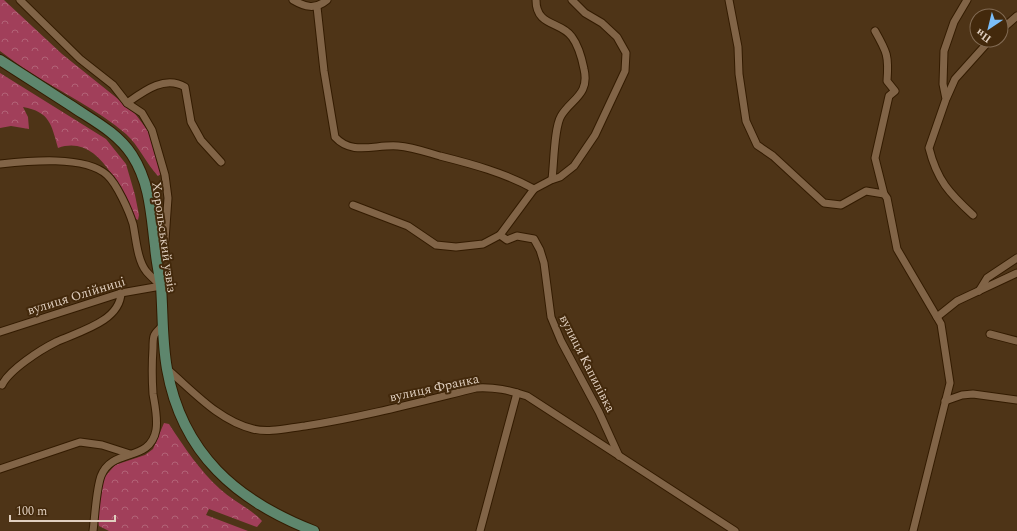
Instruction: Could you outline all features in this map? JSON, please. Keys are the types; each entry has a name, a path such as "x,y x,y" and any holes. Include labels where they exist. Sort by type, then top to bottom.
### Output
{"main road":[{"name":"Хорольський узвіз","path":"0,60 112,132 131,153 139,166 149,193 161,286 162,326 167,369 174,401 182,421 192,441 212,467 256,502 291,522 314,531"}],"street":[{"path":"20,0 80,60 114,85 128,104 142,113 152,130 163,162 168,198 165,240"},
{"path":"292,0 300,4 317,7 327,0"},
{"path":"536,0 536,9 540,15 572,37 585,70 585,80 582,93 564,112 558,123 552,179"},
{"path":"353,205 408,226 436,245 456,247 483,244 500,235 534,190 552,179 560,177 574,166 595,135 625,71 626,62 622,44 611,30 586,13 572,0"},
{"path":"729,0 738,48 739,74 746,121 757,145 773,156 824,203 841,204 866,191 884,194"},
{"path":"946,99 943,84 944,51 954,22 967,0"},
{"path":"317,7 324,71 335,137 339,142 351,148 396,146 410,148 486,168 521,182 534,190"},
{"path":"1009,23 1017,16"},
{"path":"875,31 887,51 887,81 895,90 889,96 887,102 875,158 886,198 897,249 941,324 950,383 913,531"},
{"path":"973,214 951,196 932,161 929,148 950,87 955,79 983,48"},
{"path":"128,104 143,91 161,84 174,83 185,87 191,122 201,140 221,162"},
{"path":"0,164 40,160 71,162 92,168 108,175 120,193 132,221 142,264 146,271 161,286"},
{"name":"вулиця Капилівка","path":"500,235 507,240 517,236 534,239 544,264 550,317 561,341 599,412 620,457"},
{"path":"979,291 987,278 1017,258"},
{"path":"937,316 957,301 1017,273"},
{"name":"вулиця Олійниці","path":"0,332 121,293 161,286"},
{"path":"2,386 5,378 11,372 54,343 97,325 114,310 121,298 121,293"},
{"path":"93,531 101,476 116,459 130,454 140,453 147,448 153,440 156,430 157,415 154,395 152,352 154,335 162,326"},
{"path":"990,334 1017,341"},
{"name":"вулиця Франка","path":"167,369 212,408 235,422 254,430 277,430 338,421 476,388 495,387 517,393 527,396 735,531"},
{"path":"480,531 517,393"},
{"path":"945,401 962,395 973,394 1017,400"},
{"path":"0,468 80,442 102,445 130,454"}],"green space":[{"path":"0,0 4,0 62,54 133,111 149,132 157,155 161,174 158,176 131,139 115,125 26,70 0,51"},
{"path":"0,73 106,139 126,164 135,195 139,215 138,220 134,218 115,180 97,156 85,149 73,146 58,148 48,120 39,112 23,107 28,117 29,129 11,126 0,128"},
{"path":"164,423 169,424 180,441 213,482 262,521 257,527 209,509 206,515 248,531 109,531 99,526 97,518 103,479 115,465 145,455 153,449"}]}
